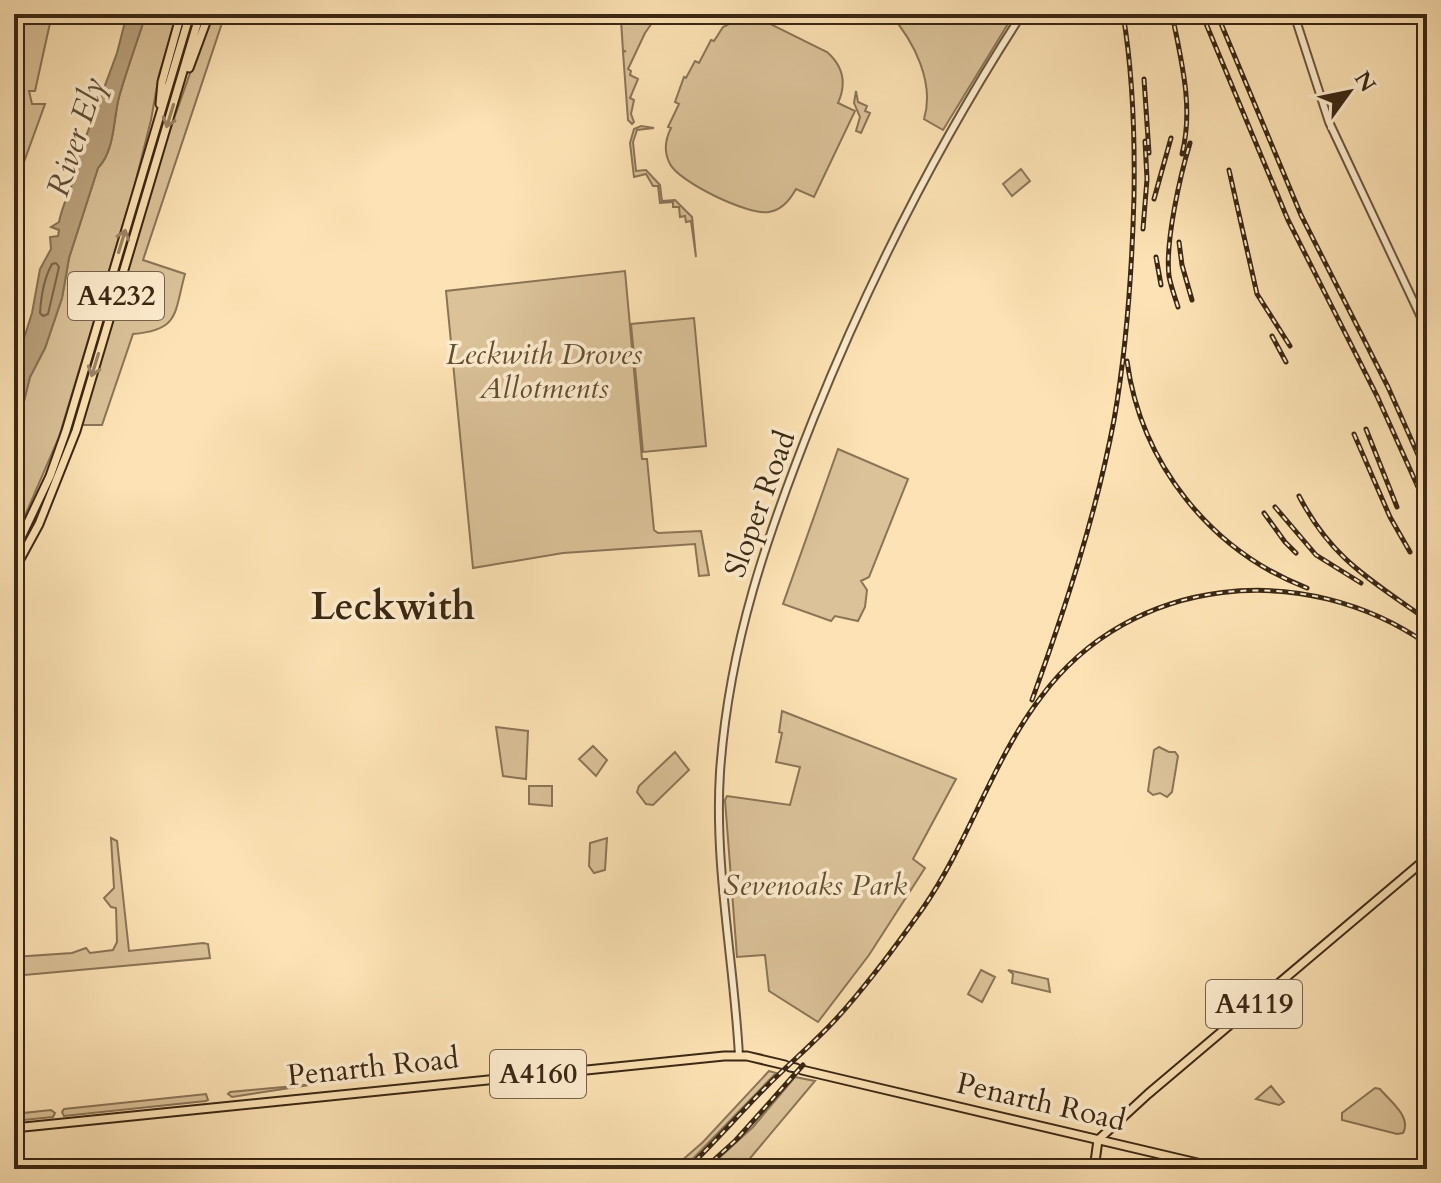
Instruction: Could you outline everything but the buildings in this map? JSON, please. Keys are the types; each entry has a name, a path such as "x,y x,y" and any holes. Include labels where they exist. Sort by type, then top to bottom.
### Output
{"main road":[{"path":"158,122 162,82 181,14"},
{"name":"A4232","path":"14,552 50,476 66,431 190,14"},
{"name":"A4232","path":"14,570 39,524 76,431 200,14"},
{"path":"179,88 209,14"},
{"name":"A4119","path":"1098,1140 1427,858"},
{"name":"Penarth Road","path":"14,1128 739,1056 1223,1169"},
{"path":"1094,1169 1098,1140"}],"street":[{"name":"Sloper Road","path":"739,1056 722,887 718,801 729,683 741,627 794,468 861,306 952,127 1022,14"},
{"path":"1294,14 1329,122 1427,330"}],"green space":[{"path":"14,14 52,14 35,91 29,91 32,104 45,104 20,173 14,235"},
{"path":"146,14 177,14 159,75 134,188 59,437 14,541 14,428 18,424 30,377 45,348 62,298 69,258 98,168 111,144 119,97"},
{"path":"211,14 225,14 143,260 185,274 176,309 167,324 133,334 102,425 80,425 164,147"},
{"path":"626,14 653,17 655,14 662,17 657,16 645,33 628,69 630,75 638,79 630,98 634,100 632,124 628,120 623,52 626,51 623,51 621,20"},
{"path":"890,14 1014,14 943,130 924,119 927,91 920,63 907,37"},
{"path":"741,18 760,19 827,52 842,75 838,103 855,111 814,197 796,189 785,204 769,212 746,209 686,180 670,164 666,151 671,128 668,127 679,104 675,102 684,77 695,61 699,63 711,40 714,41 723,27"},
{"path":"856,91 858,102 867,106 865,111 870,113 861,133 856,131 860,117 854,103"},
{"path":"641,126 654,128 637,130 633,142 636,171 646,170 660,185 662,201 675,200 692,217 696,257 691,221 686,222 685,216 680,217 679,207 673,207 673,202 660,203 658,186 653,186 646,174 634,177 630,143 634,129"},
{"path":"1021,169 1030,181 1012,196 1003,184"},
{"name":"Leckwith Droves Allotments","path":"625,271 642,459 647,459 654,530 658,533 701,531 709,575 699,576 695,544 563,553 473,568 446,291"},
{"path":"694,318 706,446 643,452 631,324"},
{"path":"838,449 908,479 869,577 861,581 867,590 865,607 858,621 835,616 831,621 783,604"},
{"name":"Sevenoaks Park","path":"782,711 956,779 913,859 925,868 869,955 818,1022 769,991 765,955 737,957 725,800 727,796 790,805 800,767 776,762 782,733 779,732"},
{"path":"496,727 528,731 526,779 503,776"},
{"path":"593,746 607,760 596,776 579,759"},
{"path":"1159,747 1178,756 1172,792 1167,797 1148,791 1154,750"},
{"path":"675,752 689,770 653,805 646,804 637,792 639,786"},
{"path":"529,786 552,786 552,806 529,804"},
{"path":"111,838 117,841 129,951 203,943 208,944 210,958 14,976 14,957 72,953 86,948 90,953 113,950 117,942 116,908 111,907 104,898 114,888"},
{"path":"607,838 605,870 594,873 589,866 590,843"},
{"path":"981,970 995,977 982,1002 968,994"},
{"path":"1008,970 1048,979 1050,992 1012,983 1013,974"},
{"path":"769,1071 776,1073 683,1169 672,1169 703,1142"},
{"path":"795,1077 815,1081 741,1169 707,1169 753,1127"},
{"path":"316,1084 232,1097 228,1094 230,1092"},
{"path":"1271,1086 1284,1102 1279,1105 1256,1099"},
{"path":"1375,1088 1380,1089 1402,1115 1405,1121 1403,1133 1342,1120 1342,1113"},
{"path":"206,1094 206,1101 64,1116 62,1112 64,1109"},
{"path":"51,1110 55,1113 53,1117 14,1121 14,1114"}],"water":[{"name":"River Ely","path":"127,14 146,14 119,97 111,144 98,168 69,258 62,298 45,348 30,377 18,425 14,429 14,370 32,313 40,269 51,249 50,237 58,236 59,230 51,227 59,222 78,158 117,53"}],"railway":[{"path":"1032,700 1089,526 1107,456 1122,364 1130,280 1134,173 1131,82 1123,14"},
{"path":"1172,14 1186,101 1182,154"},
{"path":"1202,14 1288,220 1377,396 1427,507"},
{"path":"1217,14 1301,215 1388,387 1427,475"},
{"path":"1144,79 1149,153"},
{"path":"1154,199 1171,138"},
{"path":"1143,229 1147,179 1145,141"},
{"path":"1178,307 1169,276 1169,246 1190,143"},
{"path":"1229,170 1257,294 1290,346"},
{"path":"1179,242 1192,300"},
{"path":"1156,257 1161,285"},
{"path":"1272,336 1286,362"},
{"path":"1127,361 1135,399 1148,435 1186,499 1240,551 1272,572 1307,588"},
{"path":"1366,429 1397,507"},
{"path":"1354,434 1390,517 1410,552"},
{"path":"1299,496 1323,535 1351,564 1420,615"},
{"path":"1275,507 1316,555 1361,583"},
{"path":"1264,513 1296,553"},
{"path":"687,1169 829,1027 882,964 939,883 1024,722 1041,697 1079,656 1123,625 1171,604 1222,592 1275,591 1328,599 1379,617 1427,644"},
{"path":"704,1169 736,1140 803,1065"}],"district":[{"name":"Leckwith","path":"393,607"}]}
